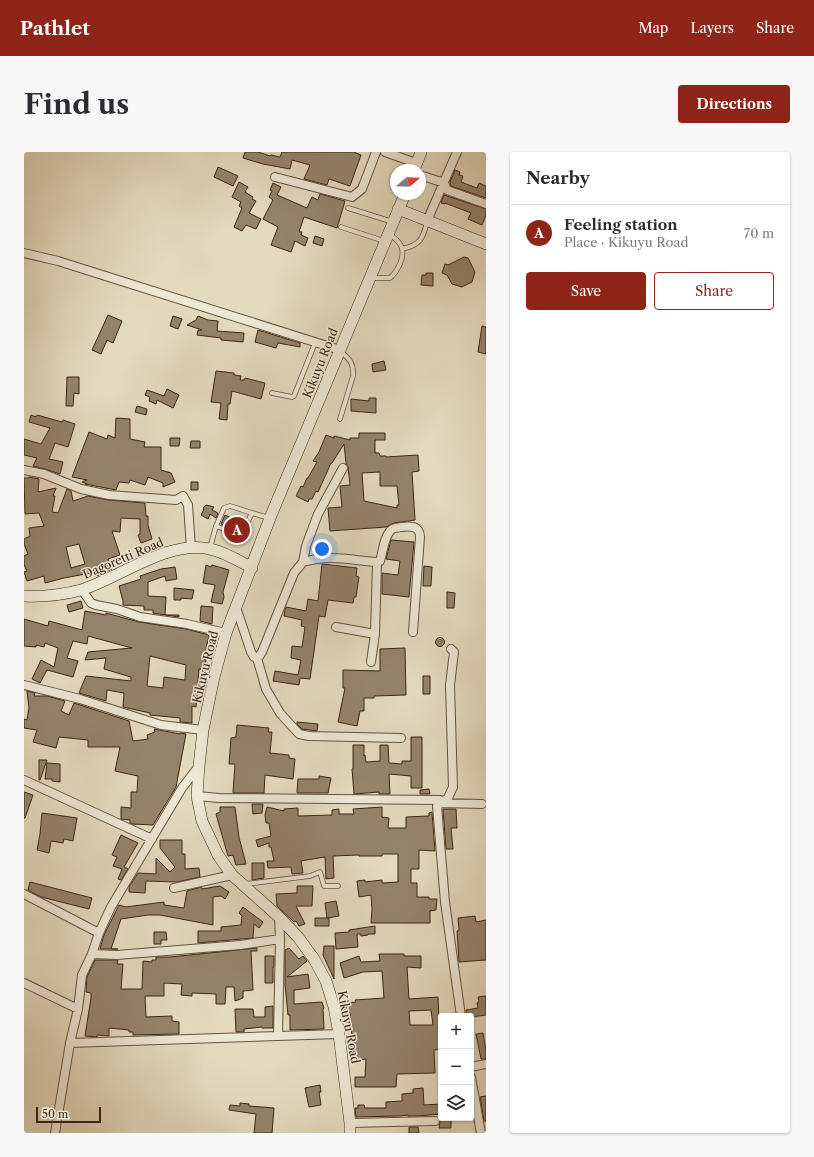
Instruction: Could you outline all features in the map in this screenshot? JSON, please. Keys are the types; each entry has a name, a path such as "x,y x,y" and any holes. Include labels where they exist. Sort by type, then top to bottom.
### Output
{"main road":[{"path":"416,164 421,152"},
{"name":"Kikuyu Road","path":"350,1128 339,1034 334,1007 326,982 310,953 298,937 232,875 218,855 202,821 197,796 203,730 214,677 226,633 270,518 402,200"},
{"path":"398,210 486,244"},
{"name":"Dagoretti Road","path":"24,596 46,597 82,590 146,560 169,552 191,548 209,548 252,568"}],"street":[{"path":"275,177 352,197 362,190 376,152"},
{"path":"385,152 409,164"},
{"path":"427,221 457,152"},
{"path":"426,177 444,182"},
{"path":"444,182 447,190 486,204"},
{"path":"24,253 58,261 340,350"},
{"path":"256,658 259,657 262,652 294,574 303,562 306,546 318,514 343,468"},
{"path":"24,470 44,474 81,489 109,495 176,500 183,496 188,505 191,548"},
{"path":"371,662 375,634 377,562 380,560 387,536 394,528 413,527 420,532 413,632"},
{"path":"303,562 318,558 337,557 377,562"},
{"path":"82,590 91,603 96,605 117,609 140,617 187,624 226,633"},
{"path":"236,607 251,652 256,658 266,689 280,713 299,734 309,736 401,738"},
{"path":"336,627 375,634"},
{"path":"451,649 454,652 450,685 453,787 448,798 437,806 446,902 461,1013"},
{"path":"24,685 80,699 161,725 203,730"},
{"path":"55,1133 70,1043 78,1009 82,975 111,907 182,788 199,766"},
{"path":"24,780 152,839"},
{"path":"197,796 220,798 440,800 441,803 482,804"},
{"path":"174,888 232,875"},
{"path":"24,894 99,933"},
{"path":"278,917 280,939 278,1035"},
{"path":"92,954 117,954 240,946 280,939"},
{"path":"24,983 78,1009"},
{"path":"70,1043 339,1034"},
{"path":"474,1066 486,1064"},
{"path":"472,1085 481,1133"},
{"path":"350,1128 435,1121"}],"lane":[{"path":"348,208 393,222"},
{"path":"402,249 414,246 418,243 422,238 427,221"},
{"path":"341,227 386,238 400,244 403,257 394,275 385,279 369,278"},
{"path":"272,393 292,397 294,396 315,343"},
{"path":"340,350 350,360 354,369 340,419"},
{"path":"209,548 224,508 230,506 270,518"},
{"path":"216,526 239,535 242,533 252,513"},
{"path":"243,884 310,876 320,872 324,886 338,886"}],"building":[{"path":"245,152 258,152 270,156 280,157 282,152 354,152 361,155 350,186 329,179 327,185 304,179 310,165 292,160 290,169 263,164 243,158"},
{"path":"218,167 238,176 233,186 214,177"},
{"path":"455,170 460,172 459,175 463,176 461,182 477,188 479,183 486,186 486,198 451,186 450,182"},
{"path":"239,182 248,187 245,192 256,201 249,213 261,219 256,229 246,225 242,231 234,227 242,208 239,206 241,202 232,197"},
{"path":"273,183 281,187 277,195 307,208 312,197 318,200 320,194 345,201 337,228 304,217 299,232 302,232 301,235 308,238 305,246 295,241 291,252 271,245 278,227 263,219 273,200 269,197 272,191 270,190"},
{"path":"444,195 486,209 486,215 482,225 468,219 471,213 445,203 441,203"},
{"path":"315,236 324,239 322,246 313,243"},
{"path":"464,257 468,258 475,272 472,282 462,287 452,284 447,275 442,273 445,264 448,265"},
{"path":"426,273 433,273 433,286 421,285 422,275 426,275"},
{"path":"108,315 122,321 113,343 107,340 101,354 92,350"},
{"path":"173,316 182,319 178,329 170,326"},
{"path":"198,316 208,320 218,321 217,331 244,333 243,342 221,340 221,338 197,335 198,330 202,330 187,325 196,320"},
{"path":"482,326 486,327 486,354 478,352"},
{"path":"258,330 300,343 300,347 278,343 276,348 255,342"},
{"path":"384,361 386,370 373,372 372,364"},
{"path":"216,371 234,373 234,375 241,376 240,380 244,380 245,378 265,383 261,399 232,391 230,404 228,404 227,420 219,419 221,403 211,402"},
{"path":"67,377 79,377 79,394 74,393 73,406 66,406"},
{"path":"167,389 179,395 173,408 157,400 156,404 149,401 150,397 145,395 147,390 164,396"},
{"path":"369,398 376,398 376,413 351,411 351,399 369,401"},
{"path":"137,406 147,409 146,415 135,412"},
{"path":"31,415 36,417 37,415 62,422 63,420 75,424 68,447 55,443 49,459 63,462 60,474 33,466 37,458 24,455 24,439 41,444 50,428 29,422"},
{"path":"116,418 130,419 130,439 145,442 144,447 161,447 161,470 171,473 175,482 163,487 163,483 148,477 145,485 130,480 129,483 119,482 116,490 85,484 87,484 82,482 87,480 72,477 89,432 107,439 108,435 115,438"},
{"path":"359,433 385,433 385,440 375,440 375,453 379,453 380,456 386,457 418,455 419,471 412,472 415,520 394,523 386,527 330,531 328,508 342,507 340,486 350,485 344,444 331,463 318,492 316,491 312,499 309,499 308,502 296,496 301,486 303,487 317,462 313,461 319,452 326,435 334,438 334,436 350,440 350,438 359,438","holes":["380,472 380,486 397,486 399,505 397,505 397,508 364,501 362,473"]},
{"path":"170,438 180,438 179,446 170,446"},
{"path":"191,441 200,441 200,448 190,448"},
{"path":"24,478 39,479 38,492 56,488 53,496 55,496 52,512 58,513 67,489 71,491 73,501 88,496 108,500 145,503 146,516 148,516 148,525 152,539 141,543 138,535 140,534 140,519 121,518 120,532 112,531 120,555 108,559 112,569 97,576 96,572 45,583 44,576 27,581 24,572 27,571 24,565 24,556 28,554 24,544 24,539 30,536 29,528 44,526 39,513 25,514","holes":["79,544 85,564 71,568 66,547"]},
{"path":"191,482 198,482 198,490 191,490"},
{"path":"206,505 214,507 212,510 218,513 216,518 210,514 208,519 201,515 204,509 203,508"},
{"path":"225,515 231,518 230,522 241,527 240,530 236,530 221,524"},
{"path":"391,540 414,542 409,597 382,594 382,573 398,575 400,561 386,559"},
{"path":"322,564 357,568 356,576 359,577 356,597 354,597 353,603 328,600 325,617 319,616 310,679 300,678 299,685 273,681 275,671 298,675 301,660 291,658 292,646 302,647 305,627 301,626 302,620 284,616 285,610 286,607 306,611 308,599 318,601"},
{"path":"206,565 211,567 212,565 229,570 223,592 224,597 222,604 211,602 215,585 203,583"},
{"path":"424,566 432,567 431,586 423,586"},
{"path":"175,567 177,579 166,581 165,576 148,582 148,596 166,597 165,615 153,613 153,610 144,610 144,606 123,605 119,586 141,579 140,576 161,569"},
{"path":"174,588 194,590 192,599 181,598 181,600 174,600"},
{"path":"447,592 455,593 454,608 447,608"},
{"path":"81,601 83,608 69,612 67,605"},
{"path":"201,606 213,607 212,624 200,621"},
{"path":"85,611 106,615 106,613 139,622 186,629 209,635 204,659 206,660 204,670 199,669 196,707 192,706 192,723 180,722 180,718 150,715 150,713 123,707 124,693 107,690 106,701 79,693 86,676 131,681 131,677 104,669 106,658 85,660 88,652 132,648 88,636 87,644 73,641 67,658 78,661 73,677 47,670 40,683 32,679 41,660 54,667 58,648 45,643 44,647 36,645 36,647 24,646 24,619 48,626 49,621 82,630","holes":["150,656 186,665 185,680 164,677 163,688 147,686"]},
{"path":"166,615 179,615 179,617"},
{"path":"440,637 445,642 440,647 435,642"},
{"path":"405,648 406,695 374,696 374,698 364,698 364,711 360,711 357,726 338,722 345,688 343,688 343,670 380,671 380,649"},
{"path":"423,676 430,676 430,694 423,694"},
{"path":"27,691 35,693 34,696 47,696 65,701 61,711 69,715 74,703 129,721 133,741 148,739 147,735 155,732 154,729 186,734 176,787 153,825 132,824 130,823 130,820 121,819 121,807 131,808 131,792 137,792 138,776 115,771 120,747 88,747 88,740 59,737 56,748 33,742 37,730 24,728 24,719 27,720 29,708"},
{"path":"297,722 318,724 317,731 302,729"},
{"path":"237,725 269,728 268,732 272,732 270,753 289,755 289,758 295,759 293,779 265,775 264,793 233,793 235,764 229,764 231,738 236,737"},
{"path":"411,737 422,737 422,788 411,788 411,776 389,774 390,794 379,794 379,792 354,794 352,769 353,745 364,745 364,756 365,755 366,762 380,761 380,745 388,745 389,763 402,764 402,761 411,761"},
{"path":"39,760 47,760 40,780 39,780"},
{"path":"47,763 60,764 60,782 52,781 52,779 45,779"},
{"path":"319,776 331,778 328,793 297,793 298,779 319,779"},
{"path":"429,789 430,794 420,794 420,790"},
{"path":"24,792 33,795 25,818 24,818"},
{"path":"252,804 263,804 262,813 253,814"},
{"path":"220,807 235,807 239,837 246,864 236,865 233,855 228,856 216,814 220,812"},
{"path":"267,807 284,811 284,809 298,808 298,816 332,815 332,810 339,809 339,814 354,814 353,809 382,807 382,817 389,818 388,828 406,828 406,817 429,816 429,813 432,812 435,851 419,850 419,869 411,869 411,883 417,883 417,897 437,899 436,910 430,911 430,923 371,923 371,895 359,897 357,881 365,880 365,882 382,880 382,883 398,882 398,854 382,854 382,856 333,856 334,878 326,879 325,857 301,861 303,873 292,874 291,867 268,868 267,861 274,861 271,847 269,847 269,843 258,847 256,840 271,836 269,823 266,823 265,815"},
{"path":"443,809 456,809 457,828 451,828 453,849 446,849"},
{"path":"42,813 77,818 73,841 64,839 63,843 51,841 49,853 37,850"},
{"path":"121,835 138,843 124,867 128,869 121,880 118,879 122,869 113,866 117,857 112,855"},
{"path":"160,840 182,840 182,854 185,854 185,869 199,868 200,877 177,882 146,881 145,893 129,892 129,887 138,873 156,874 156,858 170,872 175,867 160,848"},
{"path":"252,863 264,863 264,878 252,880"},
{"path":"30,882 92,898 89,909 41,897 28,890"},
{"path":"220,886 229,892 225,899 221,896 213,897 213,925 160,915 148,915 121,919 111,949 100,949 104,935 119,905 126,907 164,902 164,905 184,908 187,891 201,887 202,889"},
{"path":"297,886 313,886 312,906 296,906 305,924 299,926 296,921 294,922 277,906 276,894 297,893"},
{"path":"336,901 339,916 327,918 325,903"},
{"path":"243,907 263,922 259,928 254,924 253,938 198,943 198,931 221,931 221,927 241,925 242,916 239,913"},
{"path":"475,916 476,922 486,920 486,960 459,962 457,931 459,930 458,918"},
{"path":"315,918 329,918 329,926 315,926"},
{"path":"375,926 375,934 361,936 361,934 357,934 358,947 336,949 335,933 349,932 349,930"},
{"path":"154,932 166,932 167,940 161,940 161,944 154,944"},
{"path":"324,946 334,946 334,979 323,955"},
{"path":"257,948 257,951 251,951 253,990 243,991 243,998 235,1001 234,987 226,987 225,1004 216,1004 216,994 192,993 192,996 181,995 182,984 164,983 164,996 145,996 146,1017 172,1016 172,1021 179,1022 179,1034 133,1035 133,1032 129,1032 129,1030 109,1028 109,1036 85,1036 91,998 91,993 86,992 87,977 95,960 118,960 117,964 123,964 121,989 142,989 143,961 152,962 152,960 156,960 156,957 170,957"},
{"path":"289,948 299,959 303,956 307,961 287,977 308,974 310,988 294,990 294,1004 322,1002 324,1008 324,1029 290,1030 290,1015 288,1015 285,984 285,950"},
{"path":"379,954 421,956 421,968 407,967 409,999 438,997 438,1049 434,1050 435,1073 397,1074 396,1087 355,1087 355,1077 365,1077 366,1059 351,1061 348,1037 352,1037 350,1013 345,1013 344,1003 356,1002 355,1000 384,998 382,971 363,972 344,978 340,963 359,956 361,962 380,961","holes":["431,1010 433,1025 410,1025 409,1011"]},
{"path":"265,956 274,956 273,983 265,983"},
{"path":"486,996 486,1015 474,1017 474,1013 466,1013 466,1010 478,1008 478,997"},
{"path":"273,1006 273,1028 262,1027 244,1029 244,1032 236,1032 235,1009 253,1009 254,1017 265,1017 265,1007"},
{"path":"483,1033 486,1059 481,1059 476,1034"},
{"path":"320,1085 321,1092 319,1092 321,1105 309,1107 305,1088"},
{"path":"423,1088 424,1105 438,1104 438,1114 356,1117 355,1108 358,1108 358,1105 364,1105 365,1108 386,1108 386,1102 402,1101 402,1094 413,1093 413,1089"},
{"path":"486,1096 486,1121 484,1121 480,1097"},
{"path":"240,1103 249,1104 249,1106 274,1108 272,1133 254,1133 256,1114 229,1110 230,1105 240,1106"},
{"path":"440,1121 451,1121 451,1128 439,1128"},
{"path":"409,1127 418,1127 419,1133 409,1133"}],"place":[{"name":"Feeling station","path":"237,530"}]}
